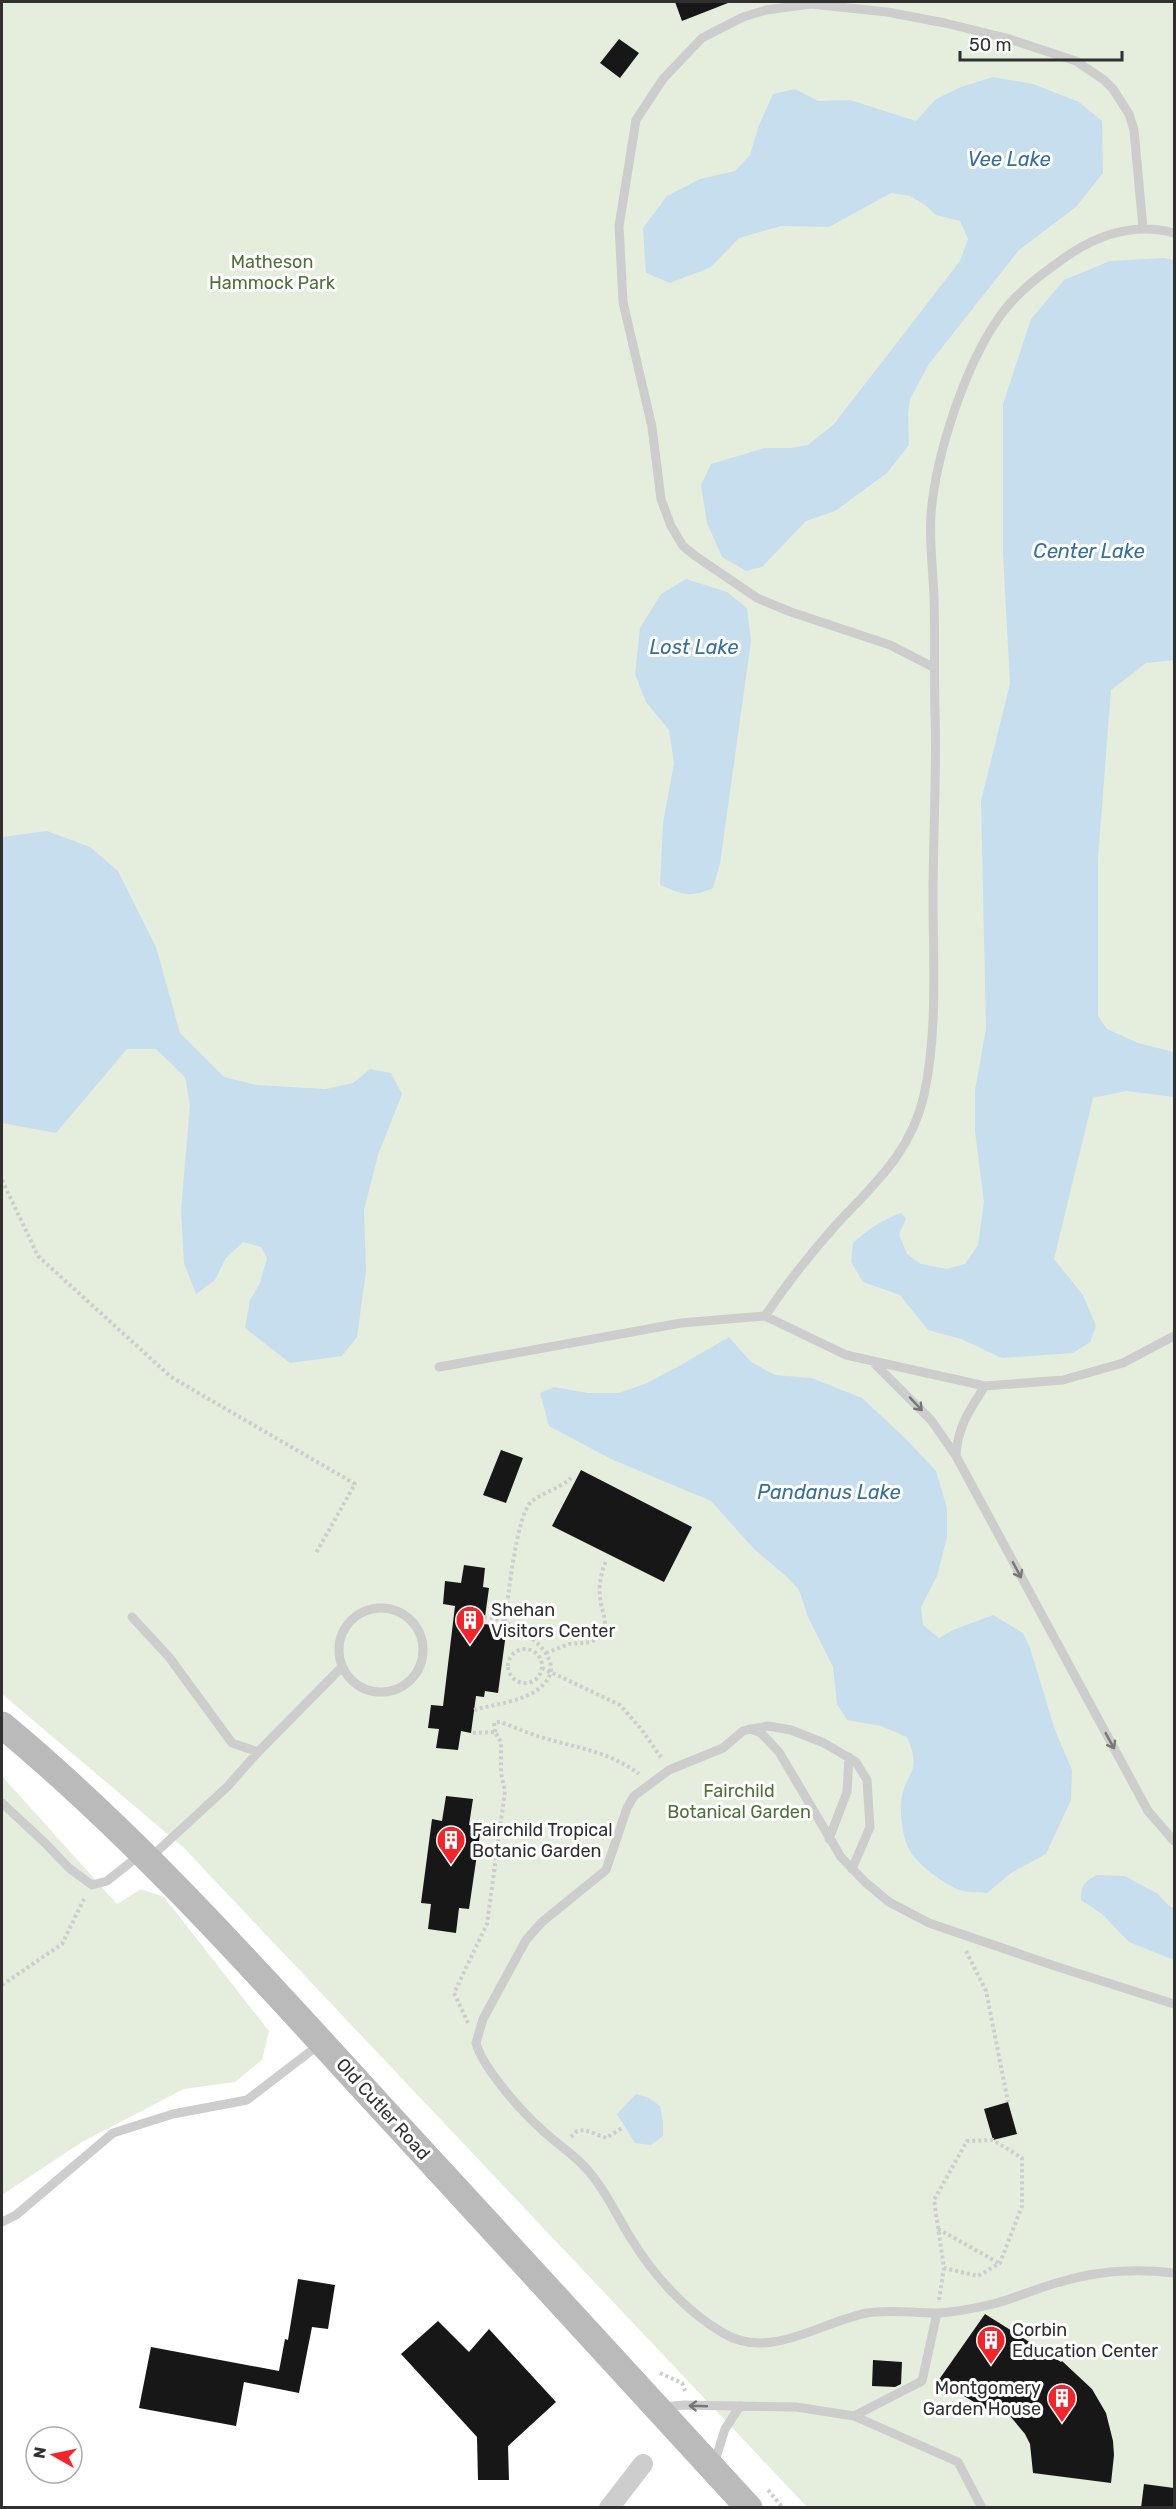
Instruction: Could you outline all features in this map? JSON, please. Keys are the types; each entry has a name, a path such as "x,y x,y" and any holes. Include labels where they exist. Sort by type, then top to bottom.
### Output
{"main road":[{"name":"Old Cutler Road","path":"2,1725 61,1774 146,1856 322,2043 749,2508"}],"street":[{"path":"609,2508 643,2464"}],"lane":[{"path":"933,667 890,645 791,612 757,598 683,546 671,526 661,500 652,427 623,302 619,226 636,120 663,79 702,38 743,17 766,10 811,4 887,12 935,21 1006,38 1059,55 1076,61 1104,80 1121,100 1134,130 1143,228"},
{"path":"765,1316 790,1277 883,1177 909,1137 923,1099 931,1052 932,1017 935,714 932,508 945,444 958,402 981,347 1005,308 1053,265 1104,236 1118,231 1143,228 1174,233"},
{"path":"439,1367 681,1323 765,1316 846,1355 985,1386 1063,1380 1082,1375 1123,1363 1174,1336"},
{"path":"874,1363 930,1420 956,1456 1148,1811 1174,1838"},
{"path":"956,1456 956,1442 964,1418 985,1386"},
{"path":"378,1607 391,1608 403,1614 417,1627 423,1644 422,1662 413,1678 398,1689 380,1693 361,1688 353,1682 342,1667 338,1654 339,1640 353,1618 364,1611 378,1607"},
{"path":"132,1617 169,1657 232,1743 258,1752"},
{"path":"2,1803 69,1868 92,1885 106,1881 146,1856 226,1787 342,1667"},
{"path":"852,1869 870,1827 867,1780 856,1762 824,1743 791,1730 768,1726 743,1731 723,1748 669,1770 630,1801 604,1873 542,1922 530,1935 504,1979 477,2033 477,2047 490,2070 540,2128 564,2147 594,2177 633,2243 658,2275 697,2314 730,2337 752,2343 771,2343 871,2313 910,2311 937,2313 993,2304 1055,2283 1101,2273 1146,2270 1174,2273"},
{"path":"750,1729 761,1733 779,1752 829,1839 852,1869 889,1902 929,1923 1174,2004"},
{"path":"829,1839 847,1792 849,1757"},
{"path":"2,2222 16,2215 113,2133 172,2114 247,2100 322,2043"},
{"path":"854,2416 922,2381 937,2313"},
{"path":"656,2408 684,2405 796,2407 854,2416 958,2462 982,2508"},
{"path":"713,2468 725,2429 740,2406"}],"path":[{"path":"2,1180 38,1256 171,1377 355,1484 316,1553"},
{"path":"505,1622 514,1557 526,1511 531,1502 554,1491 571,1478"},
{"path":"546,1653 569,1644 591,1642 601,1637 606,1624 600,1595 601,1575 606,1562"},
{"path":"472,1616 505,1622 522,1631 546,1653 550,1671 547,1681 536,1691 474,1710"},
{"path":"527,1649 538,1654 542,1668 536,1680 519,1683 511,1677 505,1664 515,1652 527,1649"},
{"path":"542,1668 620,1705 642,1730 669,1770"},
{"path":"477,2033 462,2012 454,1993 488,1924 505,1797 501,1773 502,1750 494,1723 500,1722 542,1737 593,1750 630,1768 648,1785"},
{"path":"471,1733 495,1732"},
{"path":"2,1985 62,1944 92,1885"},
{"path":"956,1931 986,1991 1008,2102"},
{"path":"564,2147 577,2131 585,2130 606,2138 622,2128"},
{"path":"937,2313 944,2268 934,2200 967,2141 993,2140 1022,2158 1022,2206 1000,2263 978,2276 944,2268"},
{"path":"938,2229 1000,2263"}],"green space":[{"name":"Fairchild Botanical Garden","path":"2,2 1174,2 1174,2507 807,2507 184,1848 2,1694"},
{"path":"2,1776 117,1904 141,1889 164,1897 269,2031 262,2060 235,2082 184,2089 82,2142 2,2195"}],"water":[{"name":"Vee Lake","path":"993,77 1033,84 1079,102 1102,121 1103,173 1076,207 1019,250 929,364 910,399 909,445 887,473 835,511 806,521 762,567 746,571 722,557 707,523 701,485 711,464 765,448 808,445 834,424 960,261 968,239 960,221 936,215 910,196 891,193 829,227 781,226 739,238 711,267 670,283 646,273 643,228 667,196 700,179 735,171 750,155 759,125 773,94 795,89 818,101 850,100 916,121 936,99 961,87"},
{"name":"Center Lake","path":"1164,258 1174,260 1174,660 1146,663 1111,690 1098,859 1098,1016 1107,1029 1138,1043 1174,1052 1174,1097 1126,1091 1093,1098 1054,1259 1083,1295 1096,1326 1090,1342 1073,1353 1002,1358 961,1339 928,1330 900,1295 863,1282 851,1262 853,1243 876,1225 901,1213 906,1219 899,1234 907,1254 921,1264 947,1269 965,1264 978,1245 984,1202 975,1131 975,1090 986,1029 981,801 1010,684 1003,554 1003,404 1031,319 1064,280 1110,261"},
{"name":"Lost Lake","path":"686,579 727,592 747,608 751,641 720,864 713,888 692,894 681,893 660,885 663,823 674,763 669,730 646,702 635,674 640,628 661,594"},
{"path":"47,831 90,847 118,871 156,947 180,1033 224,1077 256,1085 326,1089 353,1083 370,1069 391,1073 402,1094 378,1155 364,1210 366,1271 357,1337 342,1356 290,1363 245,1328 250,1300 260,1283 267,1258 261,1247 243,1242 226,1258 215,1280 196,1294 184,1263 181,1210 190,1105 185,1077 156,1049 127,1049 56,1133 2,1123 2,837"},
{"name":"Pandanus Lake","path":"729,1337 751,1362 775,1375 811,1378 862,1398 936,1471 947,1508 947,1537 937,1576 921,1607 923,1625 939,1638 953,1630 993,1615 1023,1633 1030,1648 1055,1730 1072,1770 1071,1800 1046,1854 1011,1873 987,1893 963,1891 947,1884 925,1868 910,1851 904,1834 901,1807 903,1791 912,1771 914,1758 907,1737 881,1726 847,1720 837,1704 833,1667 808,1617 799,1590 787,1577 754,1549 711,1501 611,1459 549,1426 540,1393 554,1387 588,1393 619,1393 647,1383"},
{"path":"1097,1875 1125,1876 1158,1894 1174,1908 1174,1960 1129,1942 1102,1914 1081,1900 1084,1885"},
{"path":"636,2094 649,2098 660,2106 663,2136 651,2145 635,2143 617,2114"}],"building":[{"path":"675,2 728,2 728,3 682,21"},
{"path":"619,39 639,53 620,78 600,63"},
{"path":"501,1450 523,1458 506,1503 483,1495"},
{"path":"581,1470 692,1527 664,1582 552,1526"},
{"name":"Shehan Visitors Center","path":"464,1565 485,1568 483,1587 489,1588 484,1624 493,1625 492,1631 506,1633 498,1693 485,1691 484,1697 476,1696 471,1733 461,1731 458,1750 436,1748 439,1729 428,1728 431,1705 443,1706 455,1606 443,1604 445,1581 461,1583"},
{"name":"Fairchild Tropical Botanic Garden","path":"446,1796 473,1799 469,1825 481,1827 469,1909 459,1908 456,1933 428,1929 431,1904 421,1903 432,1819 442,1821"},
{"path":"1008,2102 1017,2134 993,2140 984,2109"},
{"path":"298,2279 335,2285 328,2329 312,2327 299,2393 244,2382 236,2426 139,2408 151,2347 279,2371 285,2339 288,2340"},
{"path":"985,2314 1062,2361 1092,2389 1106,2413 1113,2441 1111,2483 1033,2473 1030,2444 1025,2434 1005,2410 1000,2417 938,2381"},
{"path":"438,2321 469,2352 489,2329 556,2402 508,2446 509,2480 478,2480 477,2437 401,2354"},
{"path":"873,2360 902,2362 901,2384 895,2387 872,2386"},
{"path":"1144,2484 1174,2488 1174,2508 1141,2508"}],"place":[{"name":"Shehan Visitors Center","path":"470,1646"},
{"name":"Fairchild Tropical Botanic Garden","path":"451,1866"},
{"name":"Corbin Education Center","path":"991,2366"},
{"name":"Montgomery Garden House","path":"1062,2424"}],"park label":[{"name":"Matheson Hammock Park","path":"272,272"}]}
